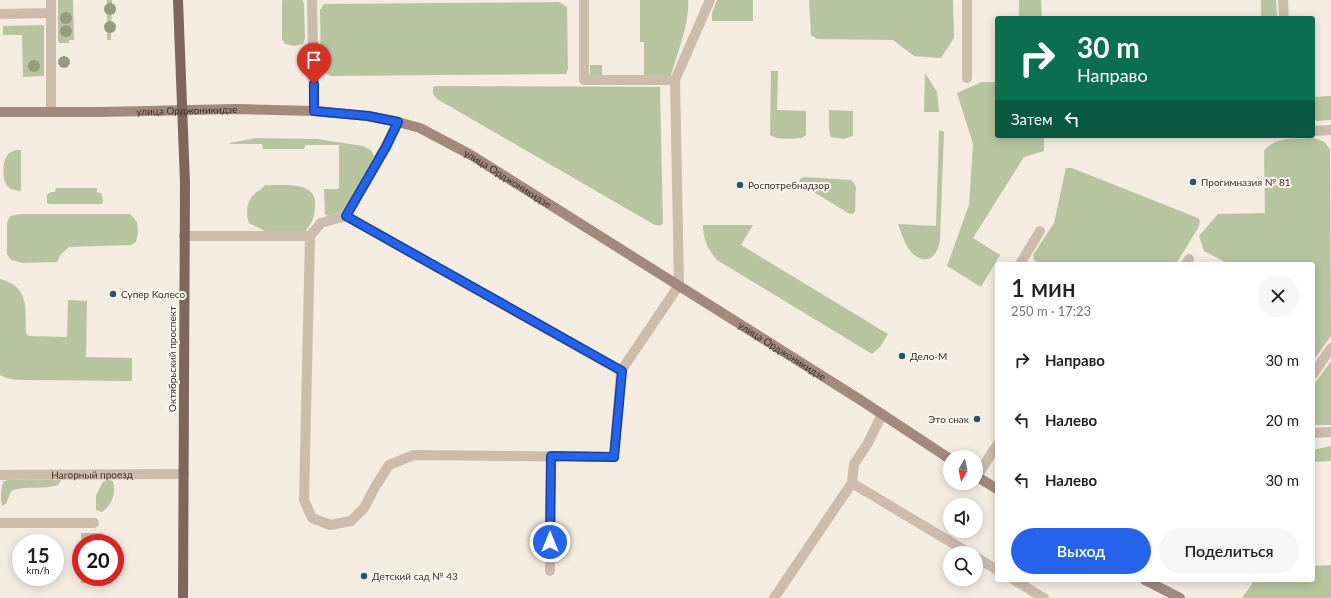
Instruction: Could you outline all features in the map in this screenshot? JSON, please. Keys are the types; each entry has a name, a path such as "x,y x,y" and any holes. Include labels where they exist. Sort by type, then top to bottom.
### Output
{"main road":[{"name":"Октябрьский проспект","path":"178,0 184,183 183,598"},
{"name":"улица Орджоникидзе","path":"0,112 250,109 314,111 368,116 420,128 446,140 471,155 679,285 943,454"},
{"path":"983,480 995,488"},
{"path":"1149,582 1180,598"}],"street":[{"path":"51,0 51,112"},
{"path":"312,0 314,111"},
{"path":"584,0 584,80 675,80"},
{"path":"398,122 386,147 346,216 321,223 310,236 304,500 312,518 330,525 351,521 364,508 389,465 414,455 614,457 622,371 679,285 675,80 710,0"},
{"path":"967,0 967,78"},
{"path":"1283,0 1284,16"},
{"path":"0,14 51,13"},
{"path":"1315,131 1331,130"},
{"path":"346,216 622,371"},
{"path":"1021,262 1040,231"},
{"path":"184,236 310,236"},
{"path":"1315,371 1331,348"},
{"path":"774,598 852,483 854,464 868,443 882,414"},
{"path":"1315,433 1331,432"},
{"path":"983,466 995,448"},
{"path":"550,571 551,456"},
{"name":"Нагорный проезд","path":"0,475 184,474"},
{"path":"852,483 957,546"},
{"path":"0,523 94,523"},
{"path":"983,561 995,569"},
{"path":"1017,582 1044,598"}],"green space":[{"path":"58,0 73,0 74,40 69,40 69,43 59,43 58,41"},
{"path":"107,0 112,0 111,40 107,40"},
{"path":"283,0 302,0 304,3 305,38 303,44 295,46 285,44 282,39"},
{"path":"640,0 688,0 685,28 671,75 666,78 590,78 590,65 602,65 602,75 644,75 644,42 640,42"},
{"path":"717,0 753,0 753,21 712,21 712,13"},
{"path":"809,0 953,0 954,38 941,58 914,56 893,40 817,39 811,35"},
{"path":"1019,0 1041,0 1042,16 1019,16"},
{"path":"1261,0 1276,0 1277,16 1261,16"},
{"path":"559,2 567,7 568,69 566,74 331,76 321,70 320,10 324,4"},
{"path":"3,26 44,26 44,75 23,77 22,35 3,35"},
{"path":"771,71 778,71 777,110 806,111 806,135 802,138 781,139 770,135"},
{"path":"925,73 937,92 939,112 924,112"},
{"path":"982,82 995,82 995,138 1044,138 1044,151 1024,157 973,238 1000,255 981,287 947,266 969,205 973,144 957,93"},
{"path":"433,87 660,87 663,224 659,226 653,224 437,99 433,94"},
{"path":"1331,96 1331,120 1317,121 1315,120 1315,97"},
{"path":"829,110 853,111 853,136 844,139 831,137 829,130"},
{"path":"939,130 944,132 940,240 938,249 934,255 929,259 922,259 915,256 908,248 898,224 936,226"},
{"path":"256,138 317,139 363,146 371,150 374,156 345,211 328,216 325,214 324,189 339,188 339,145 305,145 304,149 263,149 262,144 230,144"},
{"path":"1314,138 1323,141 1330,149 1331,336 1315,358 1315,262 1225,262 1204,251 1199,236 1218,214 1265,213 1264,151 1268,146 1274,143 1286,139"},
{"path":"15,150 21,150 21,191 8,187 4,176 5,159"},
{"path":"1066,168 1072,168 1198,218 1200,221 1198,228 1177,262 1038,262 1034,260 1033,255 1054,223"},
{"path":"804,177 851,180 856,187 855,212 852,214 848,213 799,183 800,179"},
{"path":"265,185 300,186 311,192 315,200 314,217 305,232 267,232 249,223 247,210 249,201 254,194"},
{"path":"56,188 97,188 97,192 102,194 103,202 102,204 47,203 47,195 51,192 55,192"},
{"path":"21,214 130,214 137,222 138,233 136,242 131,245 69,247 61,254 57,262 23,263 11,260 7,254 7,223 10,216"},
{"path":"703,225 753,225 741,245 888,334 880,347 872,354 717,260 707,244"},
{"path":"0,279 17,287 21,293 25,307 26,333 29,336 67,337 68,300 87,301 86,357 132,358 132,381 21,380 10,379 0,375"},
{"path":"1331,361 1331,425 1315,425 1315,383"},
{"path":"1331,446 1331,461 1315,462 1315,450"},
{"path":"8,480 61,480 58,485 23,488 11,491 6,504 2,506 2,485 3,482"},
{"path":"108,480 113,481 114,494 109,505 102,512 96,510 96,495 103,482"},
{"path":"81,533 103,533 103,534"},
{"path":"1331,565 1331,598 1242,598 1253,582 1315,582 1315,566"}],"place":[{"name":"Прогимназия № 81","path":"1193,182"},
{"name":"Роспотребнадзор","path":"740,185"},
{"name":"Супер Колесо","path":"113,294"},
{"name":"Дело-М","path":"902,356"},
{"name":"Это снак","path":"977,419"},
{"name":"Детский сад № 43","path":"364,576"}],"route":[{"path":"314,84 314,111 368,116 398,122 386,147 346,216 622,371 614,457 551,456 550,542"}]}
